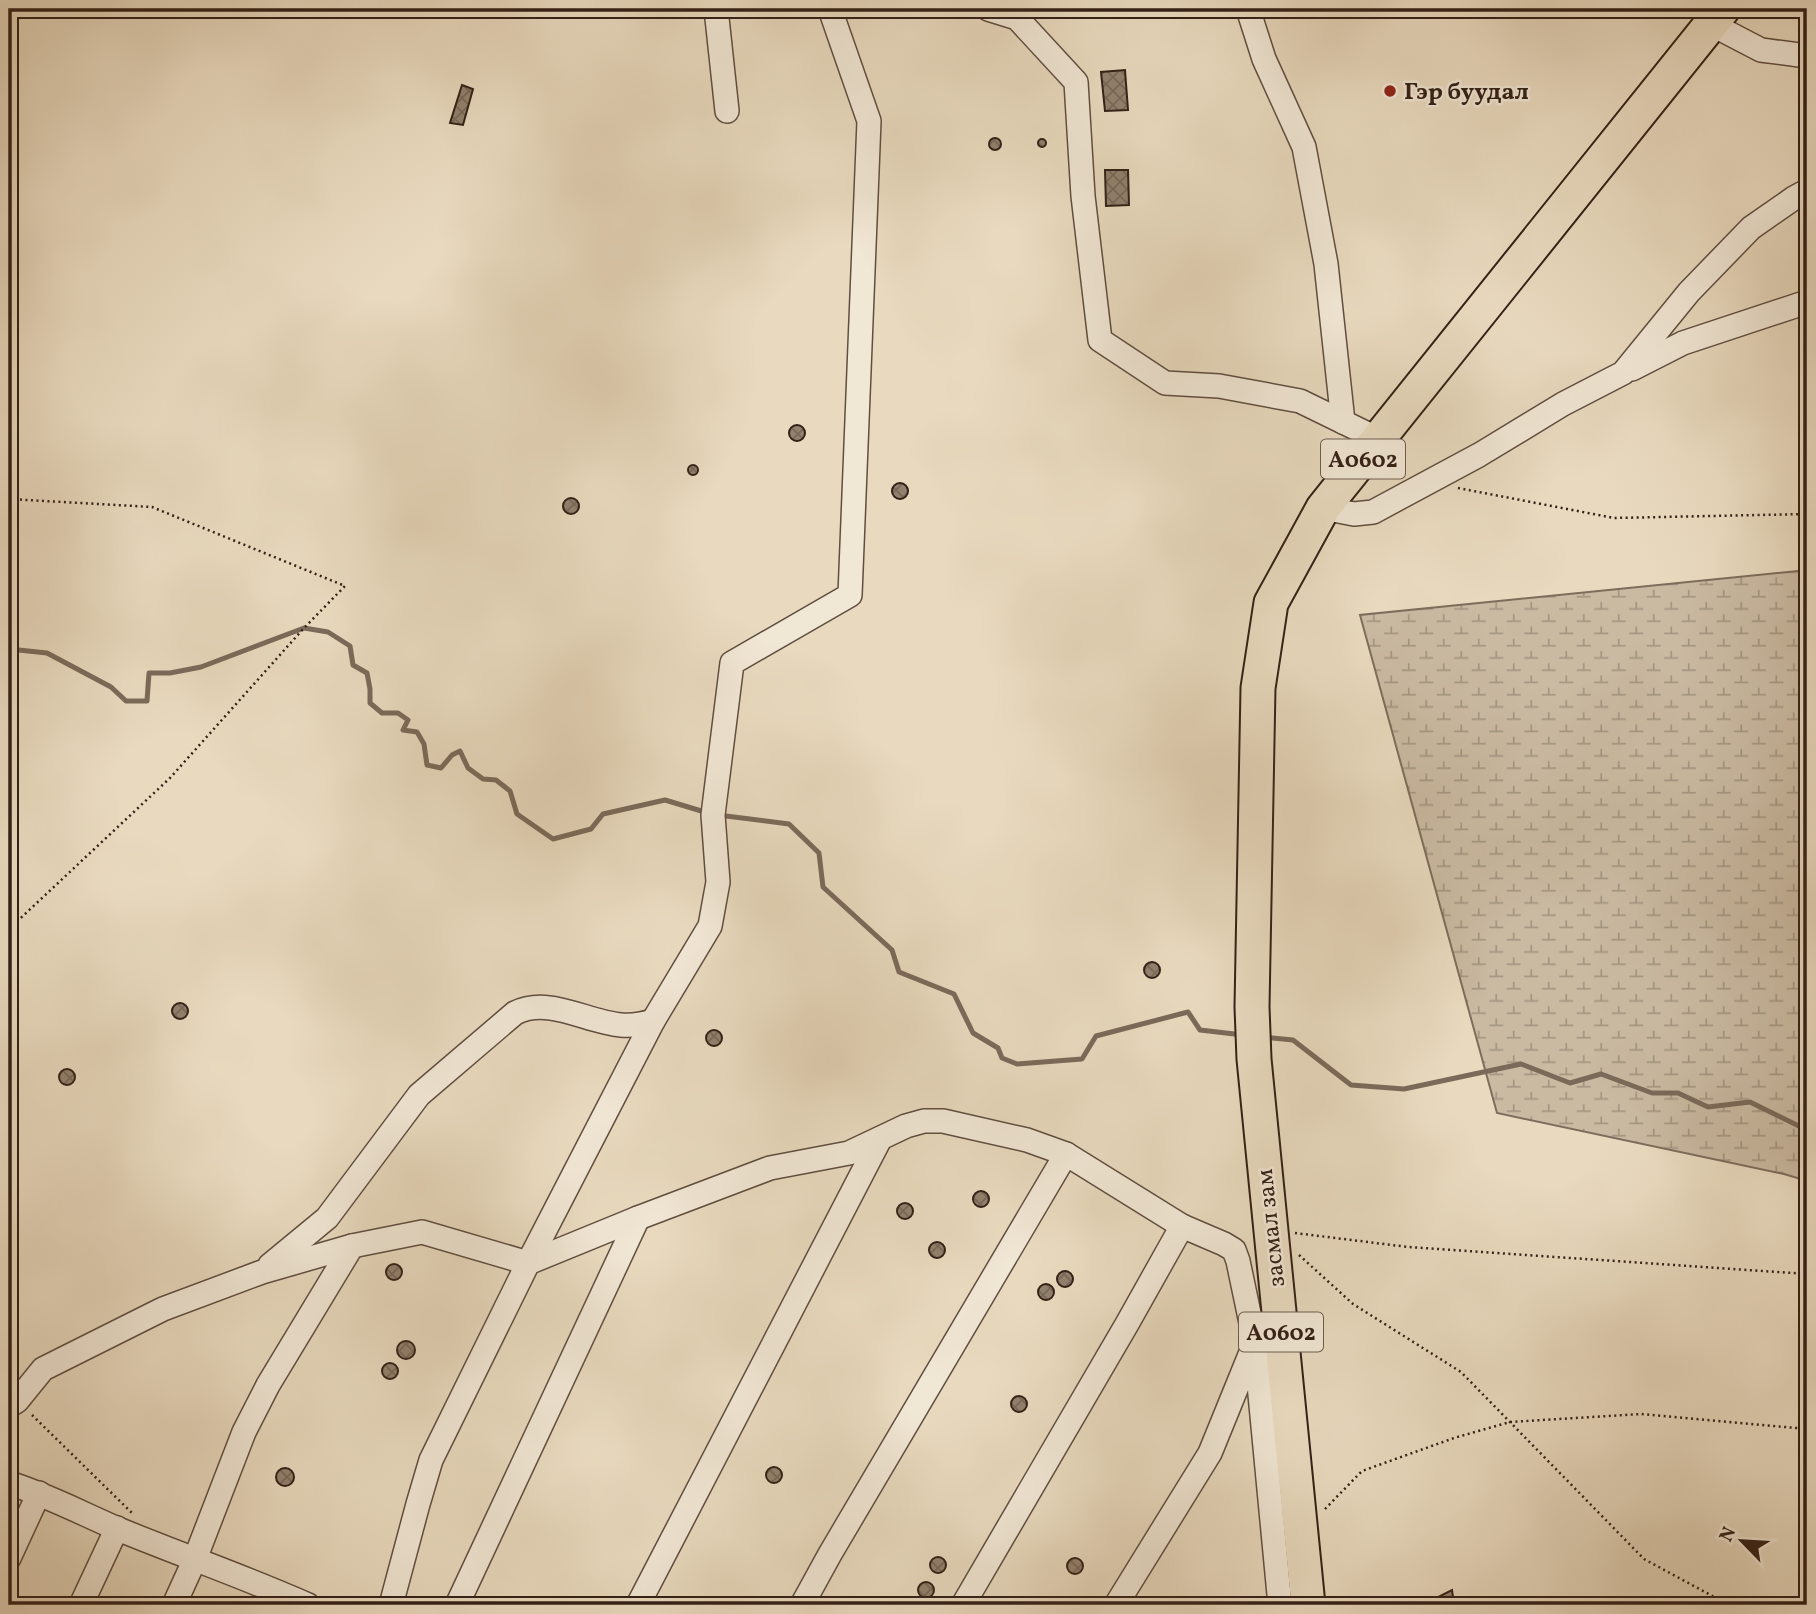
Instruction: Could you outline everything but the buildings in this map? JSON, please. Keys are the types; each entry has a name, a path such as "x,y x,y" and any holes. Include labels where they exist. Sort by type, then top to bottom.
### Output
{"highway":[{"name":"A0602","path":"1323,508 1717,16"},
{"name":"засмал зам","path":"1304,1605 1301,1534 1254,1059 1252,1007 1258,688 1271,603 1323,508"}],"street":[{"path":"716,9 727,111"},
{"path":"391,1605 431,1460 653,1021 710,926 718,882 713,815 732,663 850,595 869,121 830,9"},
{"path":"988,9 1017,18 1076,82 1083,196 1100,340 1164,383 1219,386 1300,401 1378,439"},
{"path":"1248,9 1264,59 1304,147 1326,264 1343,422"},
{"path":"1717,16 1761,50 1807,56"},
{"path":"1623,373 1689,292 1751,228 1807,191"},
{"path":"1323,508 1354,513 1373,512 1479,455 1563,404 1683,343 1807,302"},
{"path":"262,1272 327,1218 419,1095 515,1013 534,1006 549,1007 621,1025 639,1025 653,1021"},
{"path":"13,1404 43,1368 163,1309 262,1272 352,1246 422,1233 528,1264 638,1218 770,1168 849,1153 905,1126 924,1121 943,1121 1027,1140 1066,1154 1182,1226 1234,1250 1255,1342 1304,1605"},
{"path":"638,1605 880,1139"},
{"path":"802,1605 1066,1154"},
{"path":"457,1605 638,1218"},
{"path":"963,1605 1182,1226"},
{"path":"174,1605 195,1559 244,1432 268,1385 352,1246"},
{"path":"1116,1605 1210,1453 1255,1342"},
{"path":"9,1483 124,1520 272,1598 308,1605"},
{"path":"9,1558 39,1493"},
{"path":"81,1605 124,1520"}],"path":[{"path":"1454,487 1614,518 1807,514"},
{"path":"9,499 152,507 345,586 170,778 9,929"},
{"path":"1270,1230 1408,1247 1807,1274"},
{"path":"1270,1230 1353,1304 1461,1372 1644,1559 1730,1605"},
{"path":"13,1404 124,1520"},
{"path":"1301,1534 1362,1471 1454,1438 1510,1422 1641,1414 1807,1429"}],"green space":[{"path":"1807,570 1807,1181 1497,1113 1360,615"}],"waterway":[{"path":"9,649 47,653 111,687 126,701 147,701 149,673 170,673 201,667 304,628 328,632 350,646 353,665 367,673 370,703 382,713 398,713 408,720 403,730 417,732 424,744 427,765 441,768 452,755 460,751 468,768 483,779 496,780 510,791 517,814 553,839 591,829 603,814 665,800 708,813"},
{"path":"718,815 789,824 819,853 823,887 892,950 899,972 954,994 973,1033 998,1048 1002,1058 1017,1064 1082,1059 1096,1036 1188,1012 1200,1030 1243,1035"},
{"path":"1263,1037 1293,1040 1351,1085 1404,1089 1521,1064 1570,1083 1601,1074 1652,1093 1678,1093 1708,1107 1750,1102 1807,1130"}],"place":[{"name":"Гэр буудал","path":"1390,91"}]}
